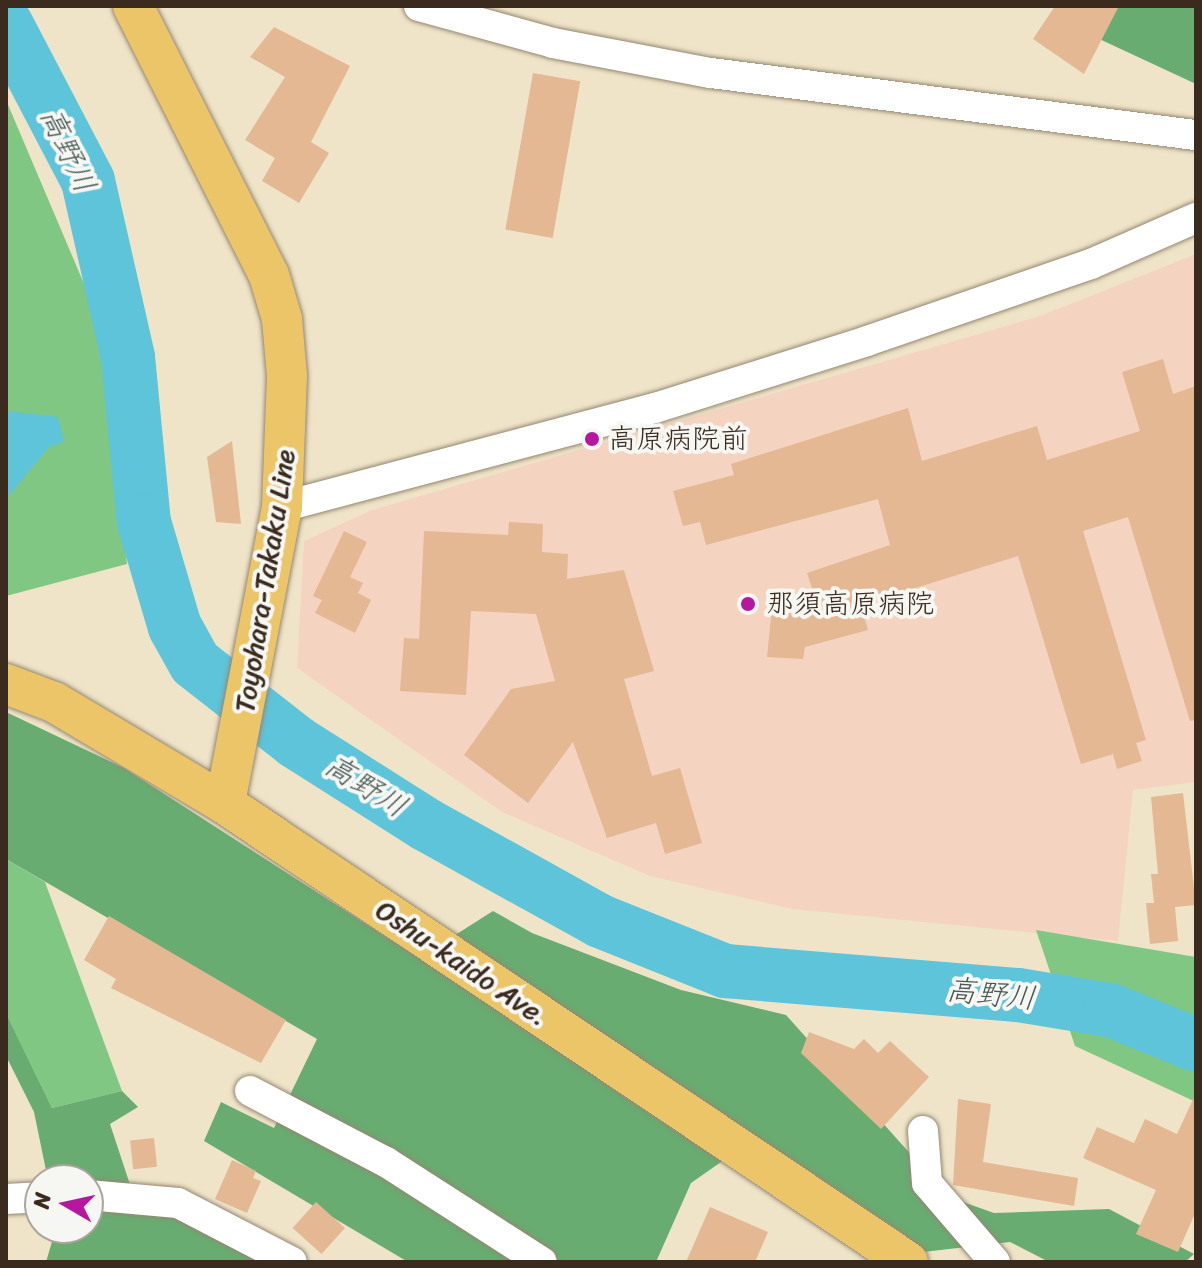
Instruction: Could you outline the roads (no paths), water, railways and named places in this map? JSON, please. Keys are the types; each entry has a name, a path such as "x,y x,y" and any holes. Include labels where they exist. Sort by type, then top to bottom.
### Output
{"main road":[{"name":"Toyohara-Takaku Line","path":"133,6 269,275 287,376 282,507 254,672 225,804"},
{"name":"Oshu-kaido Ave.","path":"6,684 54,702 225,804 908,1262"}],"street":[{"path":"419,6 553,43 711,73 1196,135"},
{"path":"282,507 655,408 867,341 1091,264 1196,218"},
{"path":"250,1091 386,1162 542,1262"},
{"path":"923,1131 927,1183 995,1262"},
{"path":"104,1196 178,1203 292,1262"}],"water":[{"path":"6,411 58,417 64,441 48,448 6,499"}],"waterway":[{"name":"高野川","path":"6,24 88,181 128,357 144,522 175,627 195,663 296,742 427,825 600,921 725,971 1018,995 1110,1010 1196,1045"}],"place":[{"name":"高原病院前","path":"592,439"},
{"name":"那須高原病院","path":"748,604"}]}
